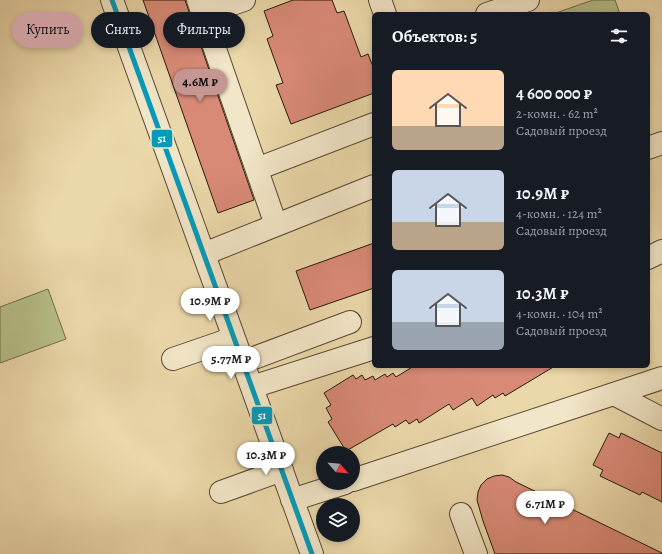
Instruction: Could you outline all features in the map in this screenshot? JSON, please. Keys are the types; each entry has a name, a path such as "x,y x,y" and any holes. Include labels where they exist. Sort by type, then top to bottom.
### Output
{"street":[{"path":"112,0 312,554"},
{"path":"244,0 200,7 276,225"},
{"path":"380,0 384,12"},
{"path":"493,12 528,0"},
{"path":"257,169 372,125"},
{"path":"650,147 662,143"},
{"path":"204,254 372,187"},
{"path":"650,257 662,251"},
{"path":"243,362 350,322"},
{"path":"173,359 234,338"},
{"path":"252,387 372,349"},
{"path":"360,478 662,378"},
{"path":"614,394 662,419"},
{"path":"221,492 282,470"},
{"path":"292,500 323,490"},
{"path":"461,514 476,554"}],"green space":[{"path":"593,0 615,0 619,12 559,12"},
{"path":"48,289 66,339 0,363 0,307"}],"building":[{"path":"143,0 185,0 189,12 163,12 163,48 202,48 254,200 218,213 155,34 155,12 147,12"},
{"path":"293,0 332,0 337,13 344,11 361,57 368,54 372,64 372,94 291,124 276,85 283,83 267,39 273,36 264,11"},
{"path":"372,244 372,289 310,310 296,271"},
{"path":"411,368 552,368 505,396 503,393 495,398 493,395 477,406 472,398 453,410 449,404 419,423 417,419 409,424 406,420 395,427 393,424 355,446 343,446 328,422 332,419 326,408 331,405 324,393 353,375 356,379 362,375 365,380 373,376 375,380 385,374 387,377 393,373 396,377"},
{"path":"609,433 619,438 621,433 662,453 662,502 642,492 640,495 600,476 603,470 593,465"},
{"path":"502,475 509,477 516,482 662,554 495,554 477,500 481,485 487,479"}],"transit line":[{"name":"51","path":"112,0 312,554"}]}
